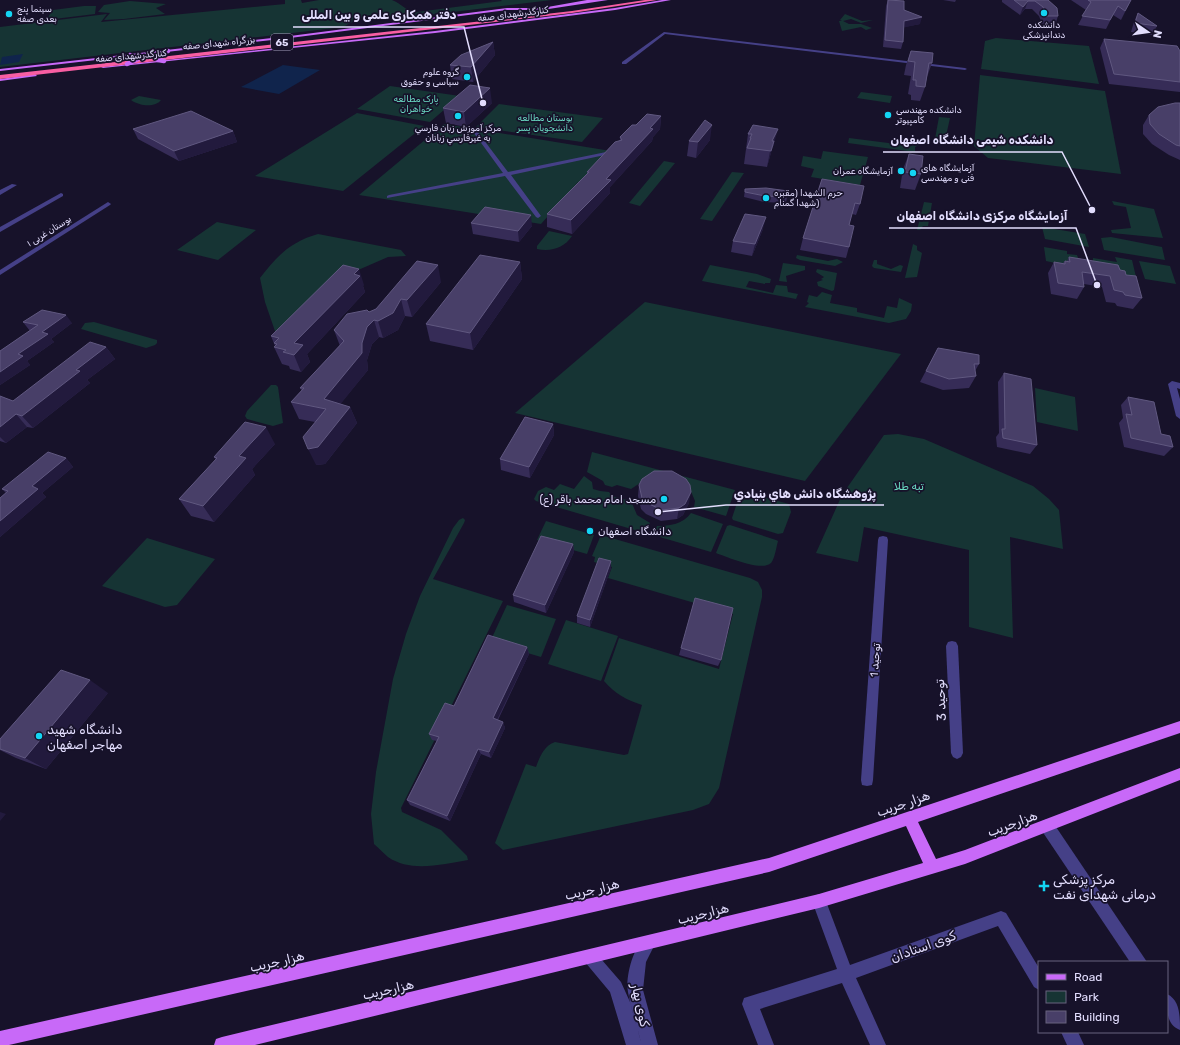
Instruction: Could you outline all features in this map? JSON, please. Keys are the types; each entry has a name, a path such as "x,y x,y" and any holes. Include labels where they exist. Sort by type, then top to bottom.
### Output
{"highway":[{"name":"بزرگراه شهدای صفه","path":"0,72 357,34 563,9 622,0"},
{"name":"بزرگراه شهدای صفه","path":"0,78 614,7 655,0"}],"main road":[{"name":"کنارگذرشهدای صفه","path":"0,72 507,9 542,9 594,0"},
{"path":"563,9 606,0"},
{"name":"کنارگذرشهدای صفه","path":"0,78 379,38 615,9 669,0"},
{"path":"387,37 494,21"},
{"path":"194,55 379,38"},
{"path":"164,61 158,60 156,57 160,53 168,52"},
{"path":"127,64 138,59 137,57 130,55"},
{"name":"هزار جریب","path":"0,1039 769,865 1180,727"},
{"name":"هزارجریب","path":"222,1045 648,944 819,901 965,857 1180,774"},
{"path":"909,818 932,866"}],"street":[{"path":"624,63 664,33 965,69"},
{"path":"474,129 538,216"},
{"path":"389,197 507,175 617,152"},
{"path":"0,193 14,185"},
{"path":"0,230 61,195"},
{"name":"بوستان غربی ۱","path":"0,273 108,204"},
{"path":"1176,385 1180,416"},
{"name":"توحید 1","path":"867,780 884,540"},
{"name":"توحید 3","path":"952,646 957,753"},
{"path":"1047,826 1139,961"},
{"path":"819,901 846,974 878,1045"},
{"name":"کوی استادان","path":"766,1045 750,1004 846,974 1001,918 1038,980"},
{"name":"کوی بهار","path":"648,944 639,960 635,990 650,1045"},
{"name":"کوی بهار","path":"590,957 616,987 622,1002 634,1045"},
{"path":"1168,1004 1180,1022"},
{"path":"1070,1033 1076,1045"}],"green space":[{"path":"285,0 301,0 302,3 319,0 392,0 408,10 417,12 502,1 501,0 552,0 396,19 374,16 356,20 343,27 0,67 0,27 107,14 101,22 285,4"},
{"path":"130,1 166,4 156,8 165,14 104,20 110,13 98,12 104,5"},
{"path":"96,6 95,14 46,20 53,10"},
{"path":"845,14 862,21 873,20 861,23 851,19 843,21 849,24 861,24 872,28 866,30 861,27 842,31 839,21 842,21 840,20"},
{"path":"996,38 1089,46 1099,84 981,69 985,41"},
{"path":"980,75 1105,91 1121,174 988,158 974,146"},
{"name":"پارک مطالعه خواهران","path":"390,86 460,96 430,122 357,109"},
{"path":"861,92 892,96 890,103 857,98"},
{"path":"139,96 161,100 158,103 147,105 138,104 131,100"},
{"name":"بوستان مطالعه دانشجویان پسر","path":"499,104 603,118 582,142 476,127"},
{"path":"357,113 424,126 343,191 255,176"},
{"path":"939,117 950,118 944,145 934,144"},
{"path":"444,124 617,152 588,183 578,182 541,224 359,195"},
{"path":"849,138 912,146 913,142 919,145 915,147 915,152 848,143"},
{"path":"823,151 868,157 860,185 811,177 814,169 801,166 803,156 821,159"},
{"path":"664,161 675,163 640,206 629,203"},
{"path":"732,172 744,173 712,221 700,219"},
{"path":"1112,201 1154,209 1163,238 1112,233 1111,230 1131,228 1126,207 1114,205"},
{"path":"924,202 932,203 928,226 923,226 920,230 917,230"},
{"path":"217,222 256,230 218,260 177,250"},
{"path":"1042,227 1085,234 1089,247 1045,239"},
{"path":"549,231 572,236 565,244 557,248 547,250 537,249 537,246"},
{"path":"318,234 401,250 406,256 388,257 349,274 276,334 265,302 260,278 272,263 285,251 300,241"},
{"path":"1111,237 1162,247 1165,260 1104,250 1101,238"},
{"path":"913,244 917,246 917,250 922,253 917,277 905,278"},
{"path":"1044,247 1067,251 1067,254 1077,255 1080,263 1074,267 1046,261"},
{"path":"797,255 828,261 837,259 843,262 835,266 800,260 796,258"},
{"path":"1115,257 1132,260 1136,277 1101,271 1093,265 1093,258 1117,262"},
{"path":"874,260 877,260 877,264 891,269 900,265 903,266 901,272 874,268 872,266"},
{"path":"1139,261 1170,266 1176,284 1145,279"},
{"path":"783,263 805,266 805,270 786,276 787,282 779,281"},
{"path":"710,265 757,274 771,279 770,283 765,284 749,281 746,287 773,293 776,285 787,286 788,292 798,294 796,299 702,281"},
{"path":"817,269 837,273 834,290 832,291 818,286 817,282 823,280 821,279 824,277 816,272"},
{"path":"822,292 832,295 830,303 857,308 857,312 884,318 887,306 897,308 899,298 912,304 911,311 906,319 889,323 805,307 809,303 807,302 809,295 817,297"},
{"path":"645,302 901,354 805,481 515,413"},
{"path":"94,322 157,340 157,343 146,348 81,329 85,323"},
{"path":"271,385 276,385 278,387 283,423 273,426 247,419 245,416 247,411"},
{"path":"1035,388 1075,397 1078,431 1037,422"},
{"name":"تبه طلا","path":"898,434 924,439 1033,486 1049,499 1059,510 1063,549 1010,537 1013,638 969,627 969,550 864,527 858,562 816,553 842,495 884,435"},
{"path":"592,452 735,490 726,516 694,507 695,501 690,489 646,479 631,489 617,485 612,487 605,485 603,481 587,472"},
{"path":"584,476 592,482 593,489 609,492 612,496 631,501 637,515 650,523 645,533 536,501 534,499 538,491 546,487 554,490 560,484 574,489"},
{"path":"741,491 789,504 791,512 783,533 778,534 733,520 732,518"},
{"path":"691,513 723,524 711,552 653,535 657,526 676,524 684,520"},
{"path":"463,518 465,520 464,523 433,579 503,601 401,808 402,812 441,830 467,856 468,860 427,866 407,865 388,857 374,844 371,814 376,772 393,679 406,634 420,596 453,528 459,520"},
{"path":"546,521 594,535 587,554 537,540"},
{"path":"730,525 778,541 771,563 760,566 753,565 716,553 727,526"},
{"path":"601,535 750,578 758,582 762,590 762,597 719,788 709,804 693,810 503,850 495,843 526,764 536,767 541,755 548,746 555,742 624,755 628,754 642,705 631,701 612,690 604,681 619,638 719,669 733,614 608,578 612,567 594,562 595,557 592,556"},
{"path":"147,538 215,559 177,605 165,607 102,586"},
{"path":"507,605 556,619 541,657 490,642"},
{"path":"566,620 618,636 601,681 548,664"}],"water":[{"path":"23,54 19,62 0,65 2,57"},
{"path":"283,65 320,70 279,94 241,87"}],"building":[{"path":"888,0 904,1 904,10 922,17 904,21 903,42 885,40"},
{"path":"1014,0 1048,0 1057,8 1058,16 1046,16 1043,7 1035,1 1028,1 1023,7"},
{"path":"1088,0 1131,0 1125,11 1118,6 1110,20 1082,16 1091,2"},
{"path":"1138,13 1157,26 1135,23"},
{"path":"1104,39 1177,46 1180,51 1180,82 1114,74"},
{"path":"493,42 471,67 450,65 461,55"},
{"path":"911,51 933,53 932,63 929,63 925,87 916,86 916,80 913,80 915,62 908,61"},
{"path":"470,85 490,88 464,112 443,108"},
{"path":"1180,103 1180,146 1159,134 1150,124 1149,115 1158,107"},
{"path":"191,111 233,131 174,151 133,129"},
{"path":"647,114 661,116 650,128 653,129 606,179 611,180 571,220 547,214 589,172 587,172 615,142 622,140 620,137 632,125 636,125"},
{"path":"705,120 712,125 698,142 689,141"},
{"path":"753,125 778,129 772,141 774,141 771,151 747,148 752,134 748,134"},
{"path":"909,154 923,156 921,174 905,172"},
{"path":"822,179 864,186 860,204 855,203 849,225 854,226 849,247 803,238"},
{"path":"766,188 788,191 787,197 765,196 745,192 745,189"},
{"path":"485,207 531,215 518,231 471,223"},
{"path":"745,214 766,217 755,244 733,241"},
{"path":"480,255 520,262 470,333 426,324"},
{"path":"1069,257 1118,265 1120,270 1125,271 1126,275 1136,276 1142,298 1125,295 1123,292 1114,290 1110,276 1082,272 1084,287 1058,283 1054,262 1065,264 1065,261 1070,262"},
{"path":"417,261 438,265 407,300 401,299 393,313 378,321 374,320 367,327 362,343 362,353 324,399 350,407 318,447 308,449 303,437 326,409 291,402 304,388 300,388 344,341 334,330 347,314 367,310 369,312 376,309"},
{"path":"343,265 359,269 354,274 360,276 294,343 303,345 294,355 283,352 286,350 274,347 277,344 274,343 279,338 271,336"},
{"path":"42,310 66,315 42,332 48,334 18,354 23,356 0,372 0,351 38,325 23,322"},
{"path":"90,342 106,347 76,370 80,371 22,416 16,414 0,427 0,396 13,401"},
{"path":"938,348 979,355 979,364 974,364 976,376 949,379 926,371"},
{"path":"1004,373 1031,379 1037,445 1003,438 1002,429 1005,429"},
{"path":"1128,397 1154,402 1161,434 1170,436 1173,447 1131,438 1126,414 1132,415"},
{"path":"525,417 553,424 529,467 500,459"},
{"path":"245,422 266,427 239,456 246,458 203,506 179,499 217,458 214,457"},
{"path":"48,452 66,458 32,486 38,489 0,521 0,498 8,491 2,489"},
{"name":"مسجد امام محمد باقر (ع)","path":"654,471 672,471 686,479 690,485 691,492 685,504 679,508 662,510 647,503 642,498 639,485 642,479"},
{"path":"541,536 573,544 545,605 513,595"},
{"path":"599,558 611,561 590,620 577,616"},
{"path":"695,598 733,608 721,660 681,648"},
{"path":"488,635 527,647 493,718 503,722 489,752 478,749 447,816 407,800 439,737 429,734 445,703 454,706"},
{"path":"61,670 90,680 25,758 0,749 0,739"}],"place":[{"name":"دانشکده دندانپزشکی","path":"1044,13"},
{"name":"سینما پنج بعدی صفه","path":"9,14"},
{"name":"گروه علوم سیاسی و حقوق","path":"467,77"},
{"name":"دفتر همکاری علمی و بین المللی","path":"483,103"},
{"name":"دانشکده مهندسی کامپیوتر","path":"888,115"},
{"name":"مرکز آموزش زبان فارسي به غيرفارسي زبانان","path":"458,116"},
{"name":"آزمایشگاه عمران","path":"901,171"},
{"name":"آزمایشگاه های فنی و مهندسی","path":"913,173"},
{"name":"حرم الشهدا (مقبره شهدا گمنام)","path":"766,198"},
{"name":"دانشکده شیمی دانشگاه اصفهان","path":"1092,210"},
{"name":"آزمایشگاه مرکزی دانشگاه اصفهان","path":"1097,285"},
{"name":"مسجد امام محمد باقر (ع)","path":"664,499"},
{"name":"پژوهشگاه دانش هاي بنيادي","path":"658,512"},
{"name":"دانشگاه اصفهان","path":"590,531"},
{"name":"دانشگاه شهید مهاجر اصفهان","path":"39,736"},
{"name":"مرکز پزشکی درمانی شهدای نفت","path":"1044,886"}]}
